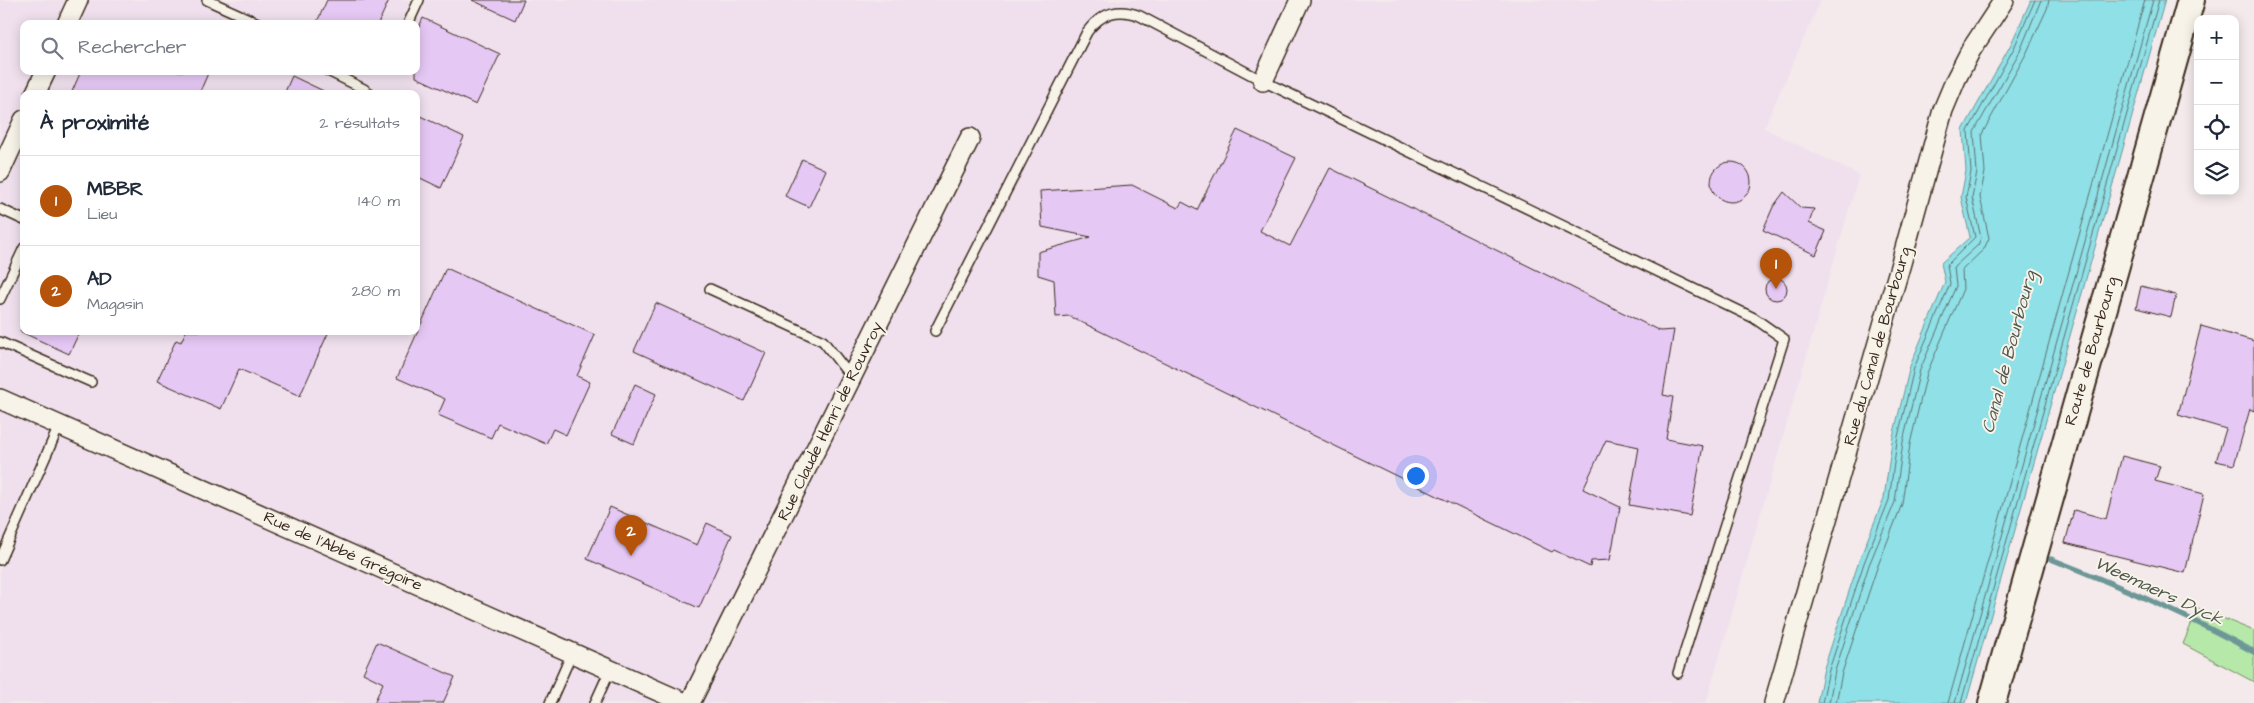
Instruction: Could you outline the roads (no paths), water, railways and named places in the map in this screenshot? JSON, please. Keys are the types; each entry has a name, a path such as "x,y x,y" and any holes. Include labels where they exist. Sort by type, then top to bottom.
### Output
{"main road":[{"name":"Route de Bourbourg","path":"1992,703 2191,0"}],"street":[{"path":"69,20 78,0"},
{"path":"1263,80 1300,0"},
{"name":"Rue du Canal de Bourbourg","path":"1774,703 1904,254 1943,110 1962,66 2004,0"},
{"path":"38,90 44,75"},
{"path":"0,172 20,129"},
{"name":"Rue Claude Henri de Rouvroy","path":"690,703 970,138"},
{"name":"Rue de l'Abbé Grégoire","path":"0,399 685,703"}],"lane":[{"path":"207,0 251,20"},
{"path":"410,20 419,0"},
{"path":"935,331 1087,32 1098,19 1114,12 1131,13 1263,80 1754,318 1784,339 1678,673"},
{"path":"336,75 365,90"},
{"path":"0,209 20,218"},
{"path":"0,299 20,256"},
{"path":"710,289 823,341 852,378"},
{"path":"0,342 91,382"},
{"path":"0,560 59,426"},
{"path":"550,703 572,653"},
{"path":"596,703 610,670"}],"water":[{"name":"Canal de Bourbourg","path":"2031,0 2165,0 1966,703 1817,703 1824,668 1859,561 1884,498 1892,441 1910,366 1945,282 1941,263 1970,237 1961,197 1966,171 1963,130 2010,46"}],"waterway":[{"name":"Weemaers Dyck","path":"2051,559 2154,602 2254,652"}],"place":[{"name":"MBBR","path":"1776,289"},
{"name":"AD","path":"631,556"}]}
